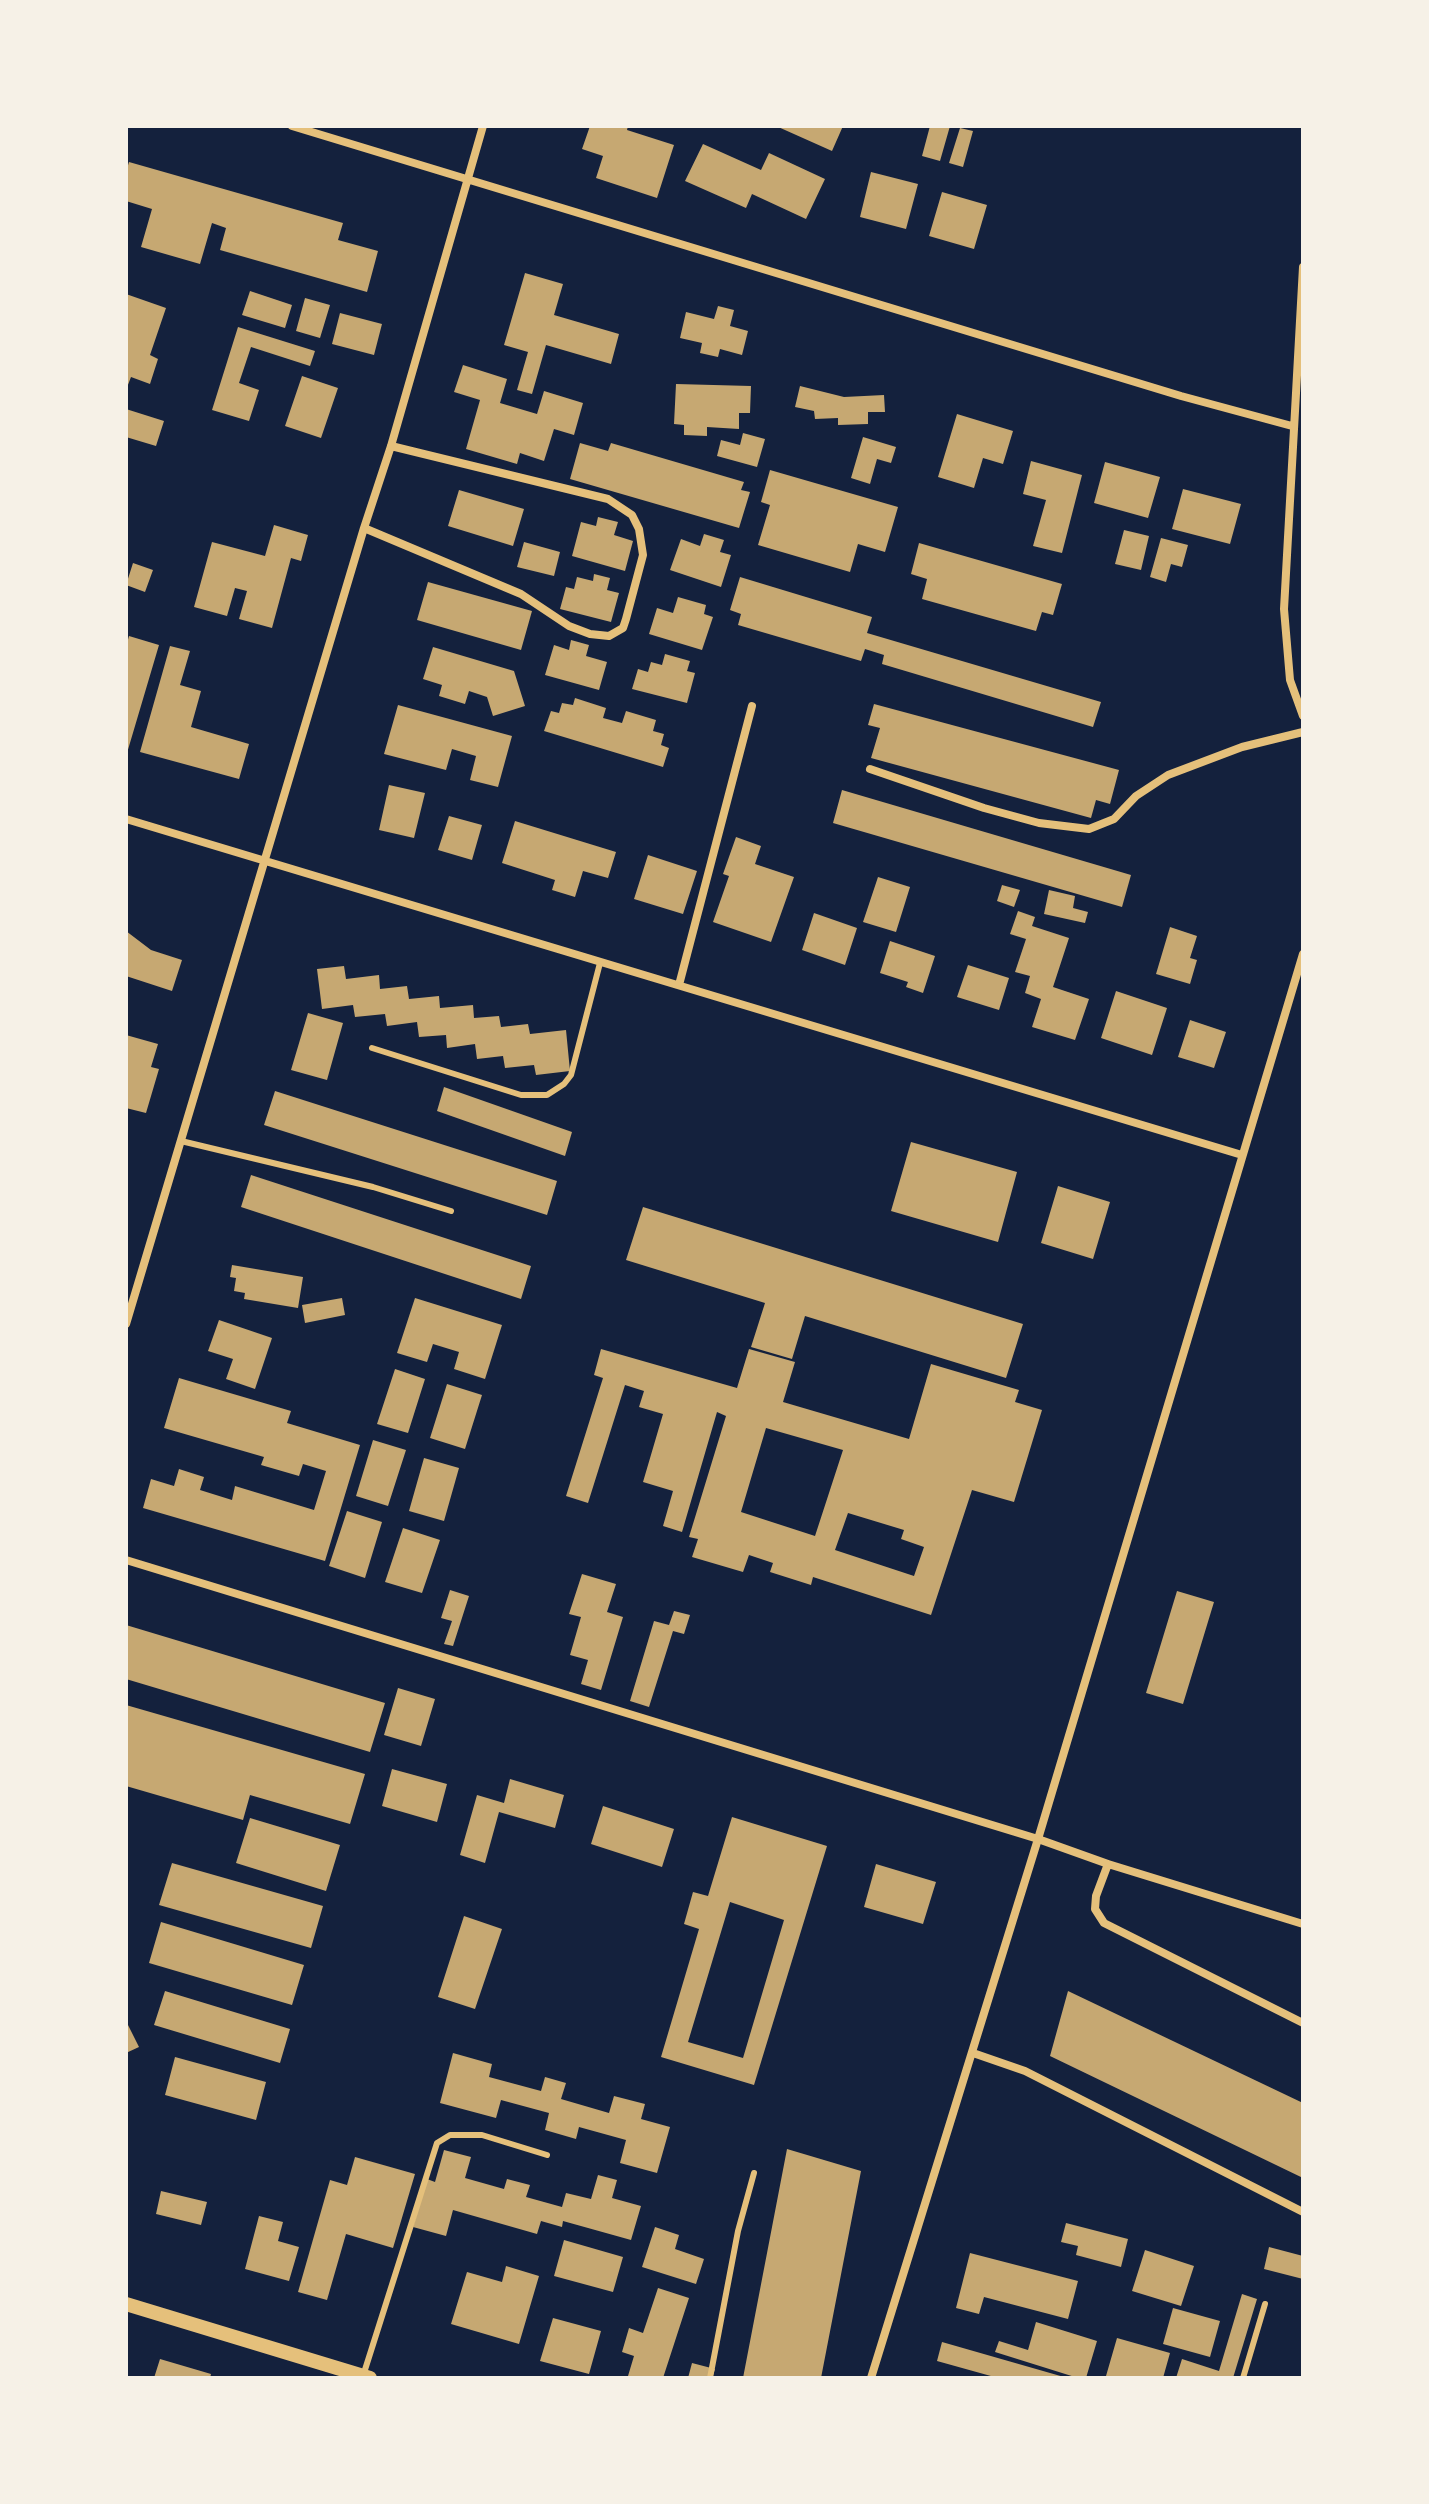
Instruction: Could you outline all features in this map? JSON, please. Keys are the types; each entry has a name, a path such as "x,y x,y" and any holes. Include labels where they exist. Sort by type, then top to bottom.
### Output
{"street":[{"path":"292,126 1181,396 1292,426"},
{"path":"126,1324 391,446 483,126"},
{"path":"1303,267 1284,609 1290,680 1303,716"},
{"path":"364,528 521,594 569,626 590,634 609,636 623,628 643,555 639,529 632,515 608,499 391,446"},
{"path":"679,985 752,706"},
{"path":"870,769 1039,823 1089,829 1114,819 1136,796 1168,775 1242,747 1303,732"},
{"path":"126,819 1242,1155"},
{"path":"871,2378 1038,1839 1303,954"},
{"path":"126,1560 1038,1839 1108,1864 1303,1924"},
{"path":"1108,1864 1096,1896 1095,1909 1104,1923 1303,2023"},
{"path":"973,2053 1025,2071 1303,2212"},
{"path":"126,2304 367,2377"}],"lane":[{"path":"372,1048 521,1095 547,1095 564,1084 571,1075 600,963"},
{"path":"181,1141 359,1183 451,1211"},
{"path":"367,2377 437,2143 450,2135 482,2135 547,2155"},
{"path":"710,2378 738,2231 754,2173"},
{"path":"1243,2378 1265,2304"}],"building":[{"path":"590,126 628,126 627,130 674,145 657,198 596,178 603,156 582,149"},
{"path":"776,126 843,126 832,151"},
{"path":"930,126 950,126 940,161 922,156"},
{"path":"960,128 973,131 963,167 949,163"},
{"path":"703,144 761,170 769,153 825,179 806,219 752,194 746,208 685,181"},
{"path":"129,162 343,223 338,240 378,251 367,292 220,250 226,228 212,223 200,264 141,247 152,209 126,201"},
{"path":"871,172 918,184 906,229 860,217"},
{"path":"942,192 987,205 974,249 929,236"},
{"path":"525,273 563,284 554,315 619,334 611,364 546,345 532,394 517,390 528,352 504,345"},
{"path":"250,291 292,305 285,328 242,315"},
{"path":"126,294 166,308 150,355 158,359 150,384 131,377 126,390"},
{"path":"305,298 330,305 320,338 296,331"},
{"path":"718,306 734,310 730,326 748,331 742,355 720,349 718,357 700,353 702,343 680,338 686,312 714,319"},
{"path":"340,313 382,324 374,355 332,344"},
{"path":"238,327 315,351 310,366 251,347 239,383 259,390 249,421 212,410"},
{"path":"463,365 507,379 500,403 537,414 544,391 583,403 574,435 554,429 544,461 520,453 517,464 466,449 480,400 454,392"},
{"path":"302,376 338,388 321,438 285,426"},
{"path":"676,384 751,386 750,413 739,413 739,429 707,427 707,436 684,435 684,425 674,424"},
{"path":"800,386 844,397 884,395 885,412 868,412 868,424 838,425 838,418 815,419 814,411 795,407"},
{"path":"126,409 164,421 156,446 126,437"},
{"path":"957,414 1013,431 1003,464 983,458 974,488 938,477"},
{"path":"743,433 765,439 757,467 717,456 721,440 740,445"},
{"path":"863,437 896,447 891,463 877,459 870,484 851,478"},
{"path":"580,443 608,451 611,443 744,482 741,490 750,492 739,528 570,479"},
{"path":"1031,461 1082,475 1062,553 1033,546 1046,500 1023,494"},
{"path":"1105,462 1160,477 1148,518 1094,503"},
{"path":"770,470 898,507 885,552 858,544 850,572 758,545 770,505 761,502"},
{"path":"1183,489 1241,504 1230,544 1172,529"},
{"path":"459,490 524,509 513,546 448,526"},
{"path":"598,517 618,522 614,535 633,541 625,571 572,556 581,522 596,526"},
{"path":"274,525 308,535 301,561 291,558 272,628 239,619 247,591 235,588 227,616 194,607 212,542 265,556"},
{"path":"1124,530 1149,536 1141,570 1115,564"},
{"path":"704,534 724,540 720,552 731,555 721,587 670,570 681,539 700,546"},
{"path":"1161,538 1188,545 1182,567 1171,564 1166,582 1150,577"},
{"path":"524,542 560,552 554,576 517,567"},
{"path":"919,543 1062,584 1053,615 1042,612 1036,631 922,599 927,579 911,574"},
{"path":"133,563 153,570 145,592 126,585"},
{"path":"594,574 610,578 607,590 619,593 611,622 560,609 566,587 574,589 577,577 593,581"},
{"path":"740,577 872,617 867,633 1101,702 1093,727 882,664 884,655 865,649 861,661 738,625 741,614 730,610"},
{"path":"428,582 532,611 521,650 417,620"},
{"path":"678,597 706,605 704,614 713,617 702,650 649,634 657,608 673,613"},
{"path":"129,636 159,645 127,753 126,647"},
{"path":"571,640 589,645 586,656 607,662 599,690 545,675 554,645 569,650"},
{"path":"170,646 190,651 180,685 201,691 191,727 249,744 239,779 140,752"},
{"path":"433,647 514,671 525,706 493,716 487,697 469,691 465,704 439,696 442,685 423,679"},
{"path":"665,654 690,661 687,671 695,673 687,703 632,689 638,669 648,672 651,662 662,665"},
{"path":"575,698 606,708 603,718 622,723 626,711 656,720 653,731 664,734 661,745 669,748 663,767 544,731 551,711 559,713 562,703 573,705"},
{"path":"874,704 1119,770 1110,804 1096,800 1091,818 871,758 880,728 868,725"},
{"path":"398,705 512,736 498,787 470,780 476,756 452,749 446,770 384,754"},
{"path":"389,785 425,793 414,838 379,830"},
{"path":"842,790 1131,875 1122,907 833,823"},
{"path":"449,816 482,825 472,860 438,850"},
{"path":"515,821 616,852 608,878 583,871 575,897 552,890 555,880 502,863"},
{"path":"736,837 761,846 755,864 794,877 771,942 713,922 729,876 723,874"},
{"path":"648,855 697,871 683,914 634,899"},
{"path":"878,877 910,887 896,932 863,922"},
{"path":"1002,885 1020,890 1014,907 997,901"},
{"path":"1049,890 1075,896 1073,908 1088,912 1085,923 1044,914"},
{"path":"1018,911 1035,917 1032,926 1069,938 1053,987 1089,999 1075,1040 1032,1027 1041,999 1025,993 1030,976 1015,972 1026,939 1010,934"},
{"path":"814,913 857,928 845,965 802,950"},
{"path":"1170,927 1197,936 1190,958 1197,960 1190,984 1156,974"},
{"path":"126,931 151,950 182,960 172,991 126,976"},
{"path":"890,941 935,956 923,993 906,987 908,982 880,973"},
{"path":"968,965 1009,978 999,1010 957,997"},
{"path":"344,966 346,979 379,975 380,989 407,986 409,999 439,996 440,1008 473,1005 474,1018 499,1016 501,1027 528,1024 530,1034 566,1030 570,1071 536,1075 534,1065 505,1068 503,1056 477,1059 475,1044 447,1048 446,1035 419,1037 417,1022 387,1026 385,1014 355,1017 353,1005 322,1009 317,969"},
{"path":"1116,991 1167,1008 1152,1055 1101,1038"},
{"path":"308,1013 343,1023 327,1080 291,1070"},
{"path":"1190,1020 1226,1032 1214,1068 1178,1057"},
{"path":"126,1035 158,1044 151,1067 159,1069 146,1113 126,1108"},
{"path":"444,1087 572,1132 565,1156 437,1111"},
{"path":"275,1091 557,1181 547,1215 264,1125"},
{"path":"911,1142 1017,1172 998,1242 891,1211"},
{"path":"251,1175 531,1266 521,1299 241,1207"},
{"path":"1058,1186 1110,1202 1093,1259 1041,1243"},
{"path":"643,1207 1023,1324 1006,1378 805,1316 792,1359 751,1347 765,1303 626,1260"},
{"path":"232,1265 303,1277 298,1308 244,1299 245,1293 234,1291 236,1278 230,1277"},
{"path":"342,1298 345,1315 305,1323 302,1305"},
{"path":"415,1298 502,1325 485,1379 454,1369 459,1352 433,1344 427,1362 397,1353"},
{"path":"219,1320 272,1338 255,1389 226,1379 233,1359 208,1351"},
{"path":"601,1349 737,1388 749,1349 795,1362 783,1402 909,1439 931,1364 1019,1390 1015,1402 1042,1410 1014,1502 972,1490 931,1615 813,1577 811,1585 770,1572 773,1563 749,1555 743,1572 692,1557 698,1539 689,1537 726,1416 717,1412 682,1532 663,1526 673,1491 643,1482 663,1414 639,1407 644,1391 625,1385 588,1503 566,1496 603,1378 594,1375","holes":["766,1428 843,1450 815,1536 741,1512","848,1513 904,1530 901,1539 924,1547 914,1576 835,1550"]},
{"path":"395,1369 425,1379 408,1433 377,1424"},
{"path":"179,1378 291,1411 287,1423 360,1445 325,1561 143,1508 151,1479 174,1486 179,1469 204,1477 200,1490 232,1500 235,1486 314,1510 326,1471 303,1464 299,1476 261,1465 264,1457 164,1428"},
{"path":"447,1384 482,1395 465,1449 430,1438"},
{"path":"373,1440 406,1450 388,1506 356,1496"},
{"path":"424,1458 459,1468 444,1521 409,1511"},
{"path":"347,1511 382,1522 365,1578 329,1566"},
{"path":"403,1528 440,1540 422,1593 385,1582"},
{"path":"582,1574 616,1584 607,1612 623,1617 601,1690 581,1684 588,1660 570,1655 581,1617 569,1614"},
{"path":"450,1590 469,1596 453,1646 444,1644 452,1621 441,1618"},
{"path":"1177,1591 1214,1602 1183,1704 1146,1693"},
{"path":"674,1611 690,1615 684,1634 673,1631 649,1707 630,1701 654,1621 669,1625"},
{"path":"126,1625 385,1703 370,1752 126,1679"},
{"path":"398,1688 435,1699 421,1746 384,1735"},
{"path":"126,1705 365,1774 350,1824 250,1795 243,1820 126,1786"},
{"path":"392,1769 447,1784 437,1822 382,1806"},
{"path":"510,1779 564,1795 555,1828 499,1812 485,1863 460,1855 477,1795 504,1803"},
{"path":"603,1806 674,1829 662,1867 591,1844"},
{"path":"732,1817 827,1846 754,2085 661,2057 699,1929 684,1924 693,1892 708,1896","holes":["730,1902 784,1920 743,2058 688,2042"]},
{"path":"250,1818 340,1845 326,1891 236,1863"},
{"path":"172,1863 323,1906 311,1948 159,1905"},
{"path":"876,1864 936,1882 923,1924 864,1907"},
{"path":"464,1916 502,1929 475,2009 438,1997"},
{"path":"161,1922 304,1965 292,2005 149,1963"},
{"path":"165,1991 290,2029 280,2063 154,2025"},
{"path":"1068,1991 1303,2103 1303,2178 1050,2056"},
{"path":"126,2021 139,2047 126,2053"},
{"path":"453,2053 492,2064 489,2077 541,2091 545,2077 566,2083 561,2099 609,2113 614,2096 645,2104 641,2119 670,2127 657,2173 620,2163 626,2140 579,2127 576,2139 545,2130 549,2113 501,2100 496,2118 440,2103"},
{"path":"175,2057 266,2082 256,2120 165,2095"},
{"path":"787,2149 861,2171 821,2378 743,2378"},
{"path":"444,2150 471,2157 465,2178 504,2189 507,2179 530,2185 526,2197 562,2207 566,2193 591,2199 598,2175 617,2180 612,2198 641,2206 631,2240 563,2221 562,2227 541,2221 537,2234 453,2210 446,2236 413,2227 427,2179 435,2182"},
{"path":"355,2157 415,2174 393,2248 346,2234 327,2300 298,2292 330,2180 347,2185"},
{"path":"161,2191 207,2202 201,2225 156,2214"},
{"path":"259,2216 283,2222 278,2241 299,2247 289,2281 245,2269"},
{"path":"1066,2223 1128,2239 1121,2267 1076,2255 1078,2246 1061,2242"},
{"path":"655,2227 679,2235 675,2249 704,2259 696,2284 642,2267"},
{"path":"564,2240 623,2257 613,2292 554,2276"},
{"path":"1269,2247 1303,2256 1303,2279 1264,2269"},
{"path":"1145,2250 1194,2266 1181,2306 1132,2291"},
{"path":"970,2253 1078,2281 1068,2319 984,2297 979,2314 956,2308"},
{"path":"506,2266 539,2276 519,2344 451,2324 467,2272 502,2282"},
{"path":"658,2288 689,2298 663,2378 634,2378 628,2376 634,2356 622,2352 629,2328 643,2333"},
{"path":"1242,2294 1257,2299 1233,2378 1176,2378 1182,2359 1219,2371"},
{"path":"1173,2308 1220,2321 1210,2357 1163,2344"},
{"path":"553,2318 601,2331 589,2374 540,2361"},
{"path":"1036,2322 1097,2341 1086,2378 995,2352 999,2341 1028,2350"},
{"path":"1117,2338 1170,2353 1163,2378 1106,2376"},
{"path":"942,2342 1064,2378 998,2378 937,2361"},
{"path":"160,2359 211,2374 210,2378 154,2378"},
{"path":"692,2363 715,2369 712,2378 688,2378"}]}
